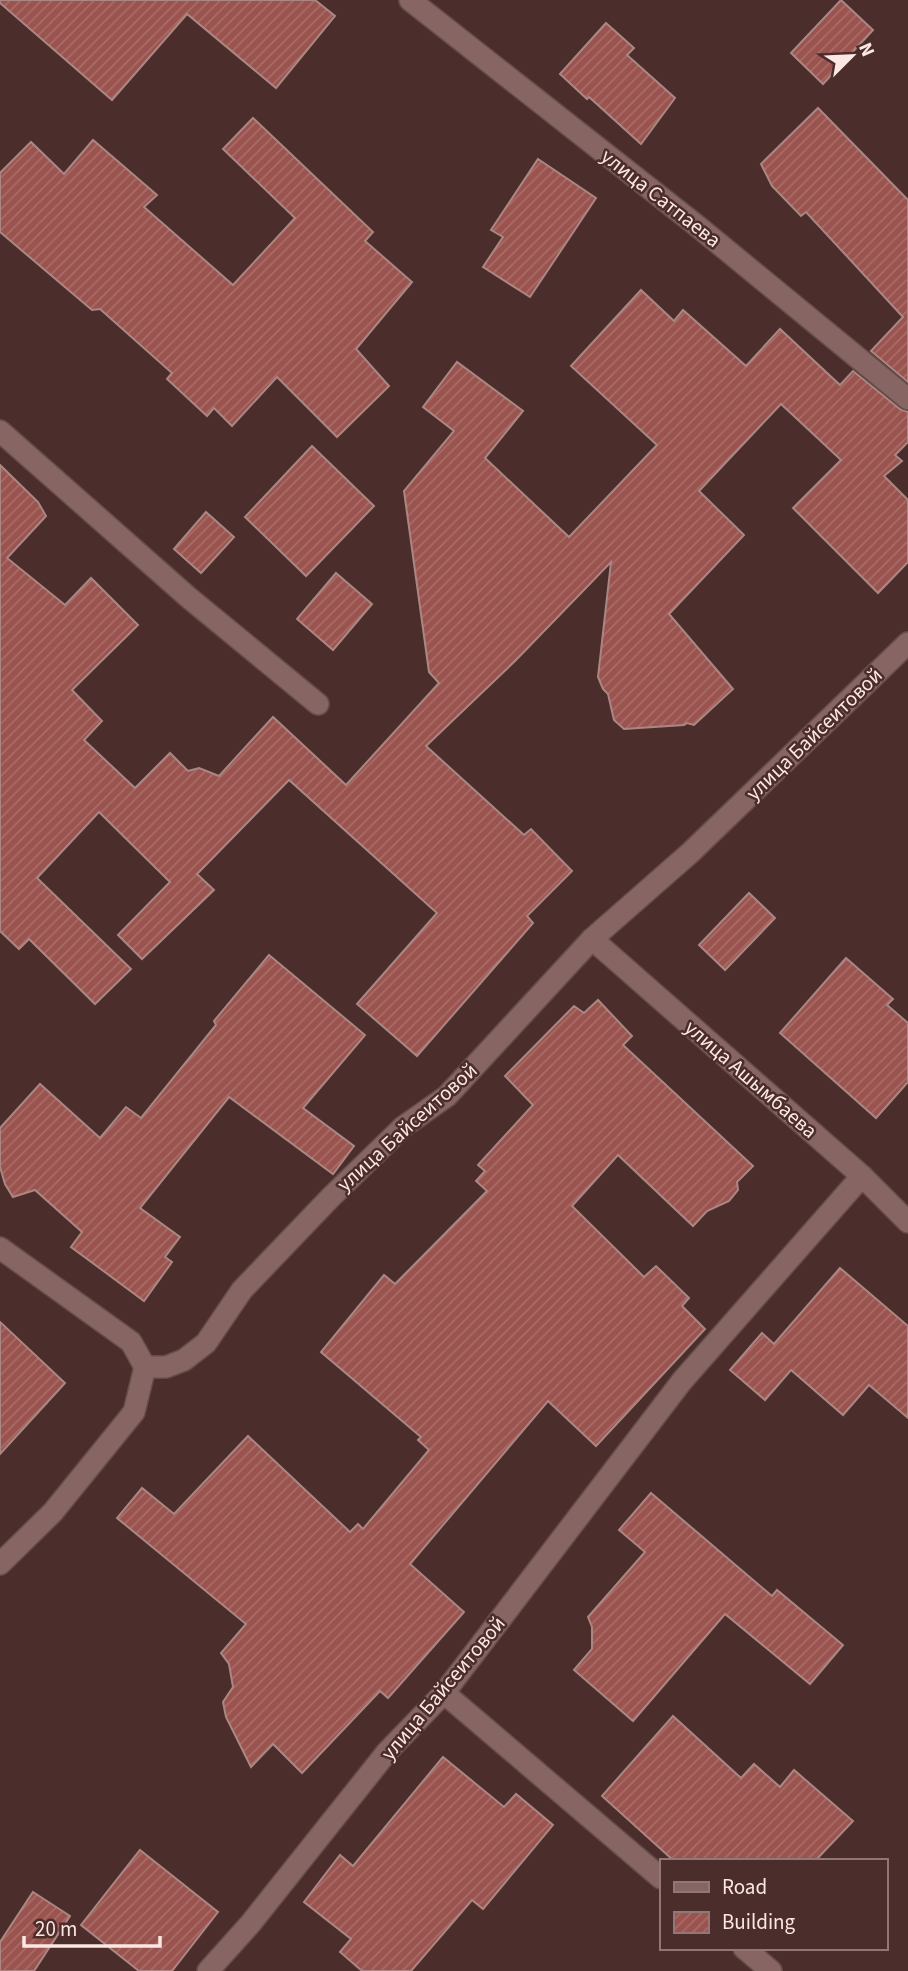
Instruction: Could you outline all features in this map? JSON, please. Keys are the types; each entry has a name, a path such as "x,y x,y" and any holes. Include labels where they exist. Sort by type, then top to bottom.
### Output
{"street":[{"name":"улица Сатпаева","path":"410,0 696,225 908,399"},
{"path":"0,431 188,597 318,704"},
{"name":"улица Байсеитовой","path":"145,1367 166,1367 184,1360 206,1343 242,1290 402,1127 447,1096 592,939 690,853 908,643"},
{"name":"улица Ашымбаева","path":"592,939 862,1176 908,1222"},
{"name":"улица Байсеитовой","path":"208,1971 251,1923 387,1752 444,1693 682,1381 862,1176"},
{"path":"0,1248 131,1342 145,1367 134,1412 53,1512 0,1564"},
{"path":"444,1693 660,1877"},
{"path":"746,1950 771,1971"}],"building":[{"path":"0,0 315,0 335,16 276,88 187,14 112,100 0,3"},
{"path":"841,0 873,30 823,84 791,53"},
{"path":"606,23 634,48 627,55 675,98 641,144 560,74"},
{"path":"818,108 908,200 908,382 871,351 903,317 806,212 801,216 772,186 761,164"},
{"path":"253,118 373,232 365,241 412,282 356,349 389,386 337,437 277,377 232,426 214,408 207,416 167,379 172,373 100,309 92,310 0,232 0,173 31,142 64,174 93,140 157,195 144,207 233,285 295,218 223,149"},
{"path":"538,159 596,198 530,297 483,267 503,237 491,230"},
{"path":"641,290 674,321 683,310 746,366 780,329 840,385 853,371 900,409 908,412 908,442 895,455 902,461 884,476 908,500 908,562 878,593 793,508 841,460 781,404 699,491 744,535 669,614 733,689 694,725 687,723 624,729 614,720 608,694 598,677 611,562 515,661 426,746 524,835 531,829 572,871 527,916 533,923 417,1056 357,1004 437,913 289,780 197,874 214,890 142,959 118,935 170,882 99,812 37,878 131,969 95,1004 29,939 19,949 0,931 0,465 38,502 46,516 7,558 65,605 91,578 138,625 72,690 102,721 84,740 135,788 170,753 188,771 199,768 219,776 273,717 346,785 439,683 429,672 404,491 454,431 423,407 457,362 523,411 485,458 569,537 657,445 571,366"},
{"path":"312,446 374,506 306,576 245,517"},
{"path":"206,512 234,537 201,573 174,549"},
{"path":"336,573 372,604 333,650 297,619"},
{"path":"749,893 775,918 725,970 699,945"},
{"path":"269,955 365,1035 303,1108 354,1146 333,1174 229,1097 140,1208 180,1237 165,1257 172,1262 144,1301 71,1247 82,1232 35,1190 13,1197 5,1184 0,1167 0,1128 40,1084 100,1138 126,1107 141,1118 216,1025 214,1021"},
{"path":"846,958 893,999 887,1005 908,1023 908,1082 876,1118 780,1033"},
{"path":"598,1000 632,1036 623,1045 753,1166 737,1182 738,1190 729,1201 707,1211 693,1226 618,1155 572,1206 644,1277 656,1266 689,1298 682,1306 705,1329 596,1446 548,1401 410,1564 464,1612 388,1698 380,1691 302,1773 273,1744 251,1767 226,1717 223,1702 233,1687 229,1664 221,1653 246,1624 117,1518 142,1488 174,1514 248,1436 350,1532 358,1524 363,1529 429,1450 418,1440 421,1437 321,1352 384,1275 395,1284 487,1191 476,1181 485,1171 478,1165 533,1105 505,1076 574,1006 584,1013"},
{"path":"840,1268 908,1326 908,1418 869,1385 843,1415 791,1370 765,1400 730,1370 762,1333 774,1344"},
{"path":"0,1322 65,1383 0,1454"},
{"path":"651,1493 772,1596 777,1590 843,1645 810,1684 725,1614 633,1721 574,1670 592,1649 592,1627 588,1617 645,1552 619,1530"},
{"path":"673,1716 741,1778 754,1764 780,1787 794,1770 853,1821 817,1859 672,1859 602,1796"},
{"path":"443,1757 504,1807 516,1794 553,1825 483,1909 472,1900 411,1971 362,1971 340,1952 351,1939 304,1902 340,1855 353,1866"},
{"path":"140,1850 218,1912 172,1971 139,1971 81,1925"},
{"path":"33,1892 70,1916 34,1971 0,1971 0,1942"}]}
